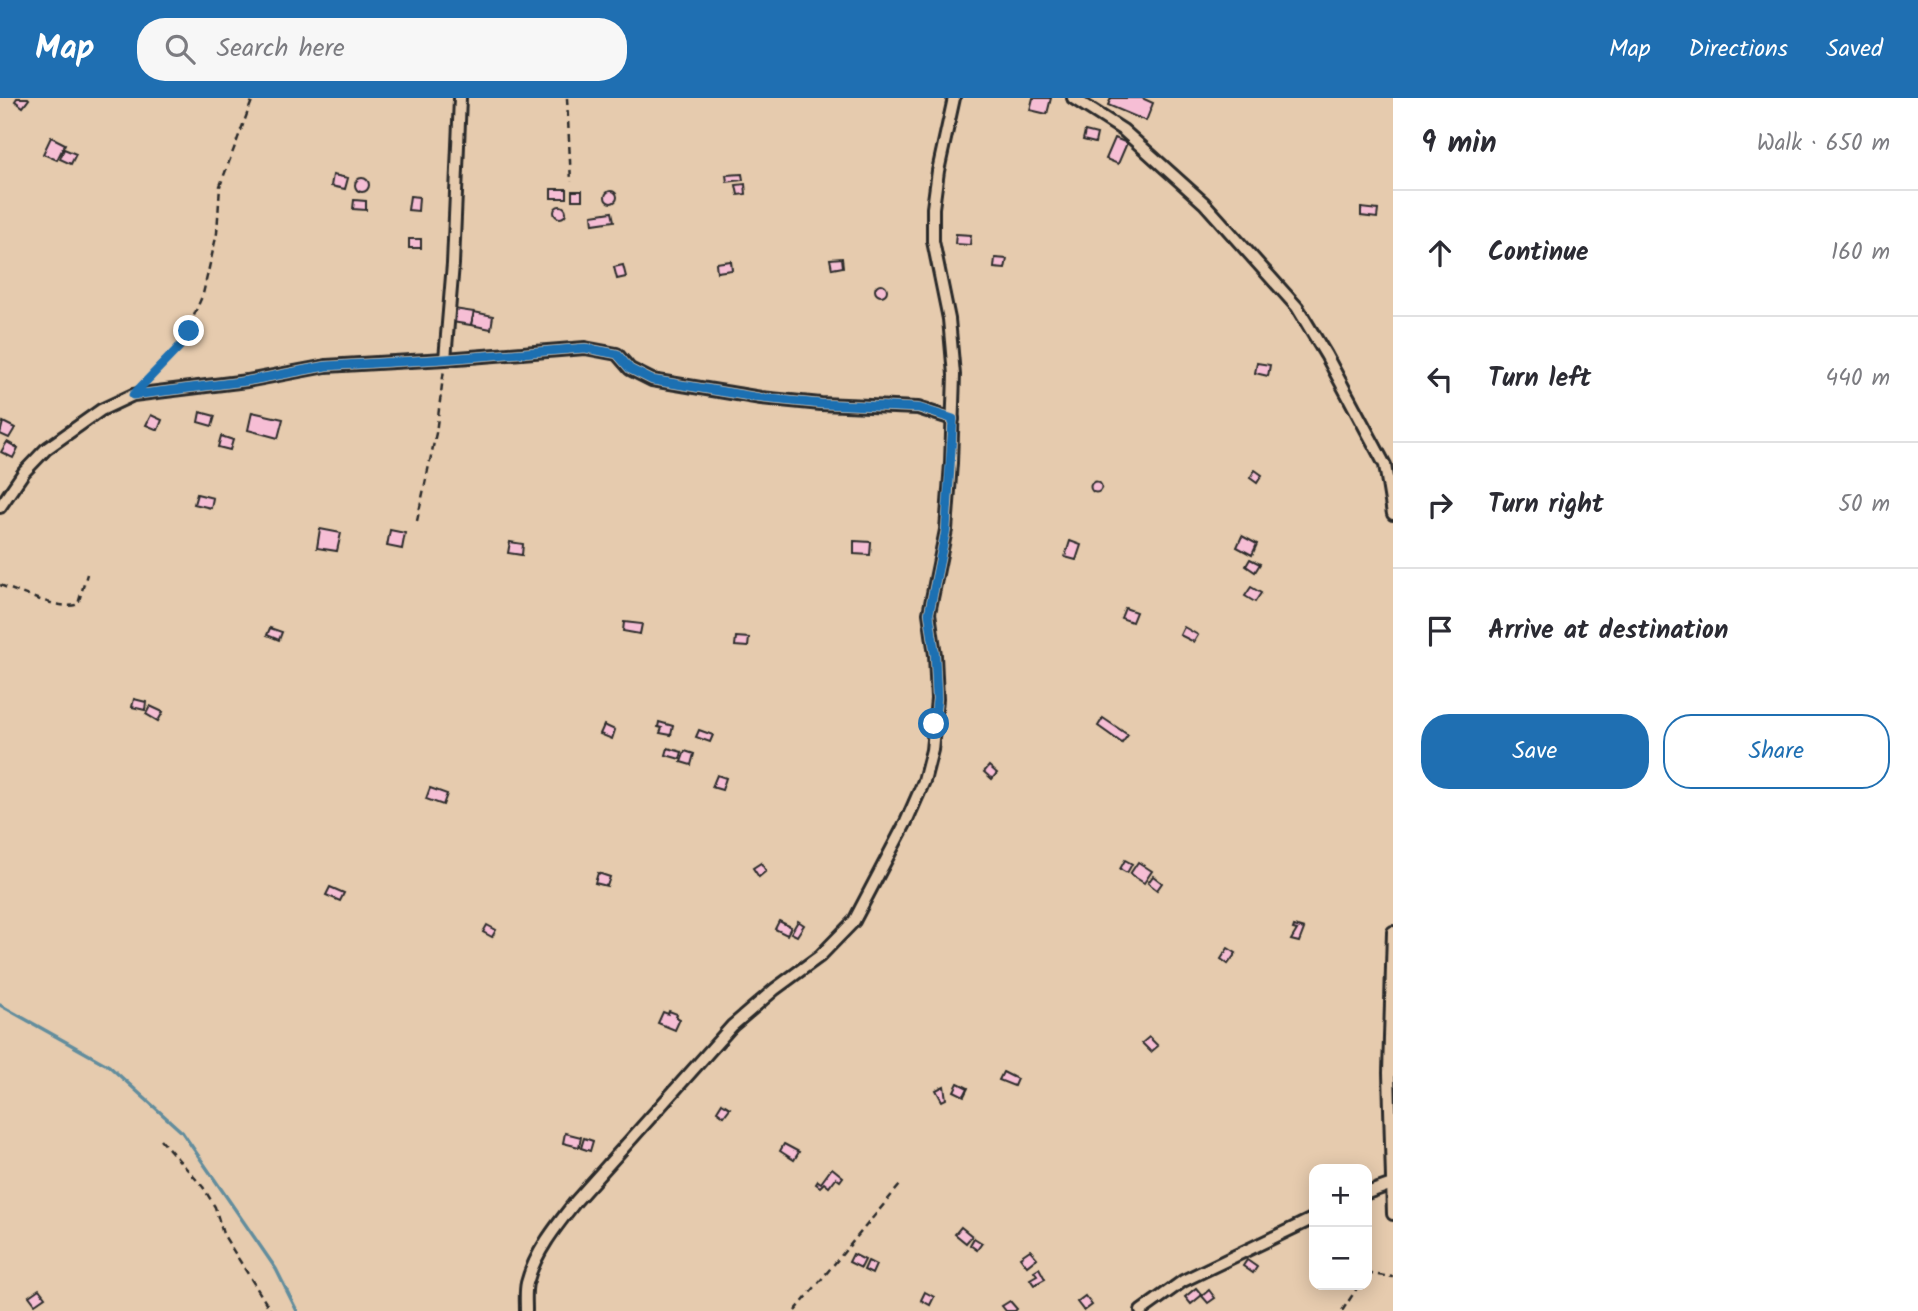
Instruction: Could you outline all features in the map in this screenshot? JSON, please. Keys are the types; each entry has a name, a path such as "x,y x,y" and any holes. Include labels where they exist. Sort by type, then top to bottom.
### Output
{"street":[{"path":"445,359 453,264 460,98"},
{"path":"526,1311 527,1284 554,1228 732,1026 775,989 820,956 854,921 906,822 924,781 932,750 937,699 929,613 946,530 954,375 952,344 933,241 933,208 937,171 954,98"},
{"path":"1073,98 1123,130 1204,203 1297,307 1385,465 1393,514"},
{"path":"0,507 24,472 46,449 101,410 133,395 247,381 326,366 585,348 617,354 630,369 652,380 809,403 919,408 953,419"},
{"path":"1393,932 1389,1073 1393,1214"},
{"path":"1372,1192 1392,1184"},
{"path":"1141,1311 1183,1282 1309,1220"}],"path":[{"path":"133,395 182,344 189,331 202,294 217,233 220,186 253,98"},
{"path":"567,98 571,182"},
{"path":"417,521 436,433 445,359"},
{"path":"0,585 62,606 73,607 78,604 87,573"},
{"path":"160,1139 202,1187 215,1208 223,1234 269,1311"},
{"path":"795,1311 900,1185"},
{"path":"1372,1274 1393,1277"},
{"path":"1342,1311 1356,1290"}],"building":[{"path":"17,98 29,99 23,107 15,101"},
{"path":"1033,98 1051,98 1047,114 1030,110"},
{"path":"1111,98 1142,98 1153,103 1146,121 1108,105"},
{"path":"1085,131 1097,134 1095,143 1083,140"},
{"path":"51,137 65,144 57,160 43,154"},
{"path":"1115,138 1127,143 1118,164 1106,159"},
{"path":"64,149 76,154 71,164 60,159"},
{"path":"742,174 743,180 727,182 726,175"},
{"path":"333,175 348,178 345,189 331,186"},
{"path":"362,178 367,180 367,190 362,192 357,190 355,185 357,180"},
{"path":"745,184 746,194 738,195 736,185"},
{"path":"551,189 567,189 567,198 551,198"},
{"path":"572,191 582,191 582,200 572,200"},
{"path":"606,192 616,192 616,202 606,202"},
{"path":"410,196 419,197 418,211 408,210"},
{"path":"354,200 366,201 366,210 353,209"},
{"path":"560,206 566,212 560,218 554,212"},
{"path":"1361,208 1378,210 1377,218 1361,216"},
{"path":"612,212 614,221 593,224 592,215"},
{"path":"956,234 971,235 970,245 955,244"},
{"path":"409,239 421,239 421,248 409,248"},
{"path":"842,258 843,267 832,269 830,259"},
{"path":"995,258 1007,259 1005,269 994,268"},
{"path":"731,261 732,270 717,272 716,263"},
{"path":"623,265 626,277 617,279 614,267"},
{"path":"881,284 887,290 881,296 875,290"},
{"path":"454,309 474,312 471,325 452,322"},
{"path":"474,312 493,316 491,329 471,325"},
{"path":"1257,363 1270,365 1268,376 1255,373"},
{"path":"200,412 215,416 212,426 198,422"},
{"path":"252,412 283,419 278,438 248,430"},
{"path":"151,415 162,420 158,430 146,425"},
{"path":"3,422 15,428 9,438 0,434"},
{"path":"221,436 233,440 230,450 218,447"},
{"path":"7,442 18,448 13,458 1,452"},
{"path":"1255,470 1262,475 1257,483 1250,478"},
{"path":"1096,481 1102,487 1096,493 1090,487"},
{"path":"197,494 213,498 211,508 194,504"},
{"path":"320,529 341,533 337,551 317,548"},
{"path":"390,530 405,533 402,549 387,546"},
{"path":"1242,536 1257,544 1252,555 1237,547"},
{"path":"854,541 871,542 870,555 854,554"},
{"path":"1070,541 1081,545 1076,560 1065,557"},
{"path":"510,542 523,544 522,555 508,553"},
{"path":"1250,559 1260,564 1255,572 1246,566"},
{"path":"1251,587 1261,593 1255,602 1245,596"},
{"path":"1125,608 1136,612 1132,622 1121,618"},
{"path":"624,622 642,624 640,634 623,631"},
{"path":"1184,627 1198,635 1194,642 1180,635"},
{"path":"270,628 282,632 279,640 267,635"},
{"path":"736,637 749,638 748,647 735,646"},
{"path":"134,699 146,702 145,710 132,707"},
{"path":"150,706 163,712 158,721 146,714"},
{"path":"1103,718 1128,735 1122,743 1098,726"},
{"path":"659,722 673,726 671,735 660,733 662,728 658,727"},
{"path":"604,725 615,730 612,739 600,734"},
{"path":"699,730 713,735 710,742 696,737"},
{"path":"668,748 682,752 680,759 666,755"},
{"path":"685,751 694,754 691,765 681,762"},
{"path":"989,766 997,773 992,779 984,772"},
{"path":"717,775 726,778 722,790 712,787"},
{"path":"430,788 447,794 443,805 426,799"},
{"path":"1125,860 1132,864 1127,873 1120,869"},
{"path":"1138,862 1152,871 1144,883 1130,874"},
{"path":"761,863 766,871 759,877 753,868"},
{"path":"598,873 610,877 607,886 595,883"},
{"path":"1153,876 1162,883 1157,890 1148,883"},
{"path":"330,887 344,893 340,901 326,895"},
{"path":"779,921 791,927 787,935 775,929"},
{"path":"798,921 804,925 797,936 791,933"},
{"path":"487,925 496,930 492,937 483,932"},
{"path":"1294,926 1304,929 1299,942 1291,940 1297,930 1293,929"},
{"path":"1228,948 1236,953 1228,964 1221,959"},
{"path":"669,1011 677,1014 676,1017 680,1019 675,1030 658,1023 663,1012 668,1014"},
{"path":"1149,1037 1158,1046 1151,1052 1142,1043"},
{"path":"1003,1072 1017,1079 1014,1086 999,1080"},
{"path":"958,1083 968,1088 964,1096 954,1091"},
{"path":"944,1086 946,1099 942,1101 936,1090"},
{"path":"722,1103 730,1108 724,1116 717,1111"},
{"path":"565,1133 581,1137 579,1147 563,1143"},
{"path":"584,1138 593,1141 590,1151 581,1148"},
{"path":"784,1144 799,1152 794,1160 780,1151"},
{"path":"832,1168 843,1177 840,1181 836,1178 829,1187 824,1183 820,1187 816,1184 818,1181 821,1183"},
{"path":"961,1227 972,1236 966,1243 955,1234"},
{"path":"974,1238 982,1243 977,1250 970,1245"},
{"path":"1030,1250 1037,1258 1027,1266 1020,1257"},
{"path":"853,1254 865,1260 861,1268 849,1262"},
{"path":"1247,1260 1257,1267 1253,1273 1243,1266"},
{"path":"868,1261 876,1265 872,1274 864,1270"},
{"path":"1039,1268 1045,1279 1034,1285 1030,1279 1037,1275 1034,1271"},
{"path":"1196,1288 1202,1295 1191,1304 1185,1297"},
{"path":"39,1289 45,1297 35,1304 29,1296"},
{"path":"1209,1290 1215,1298 1208,1303 1202,1296"},
{"path":"925,1292 934,1297 930,1305 921,1300"},
{"path":"1085,1296 1092,1305 1084,1311 1077,1302"},
{"path":"1010,1301 1017,1309 1015,1311 1006,1311 1002,1306"}],"waterway":[{"path":"0,1005 109,1066 182,1132 276,1269 297,1311"}],"route":[{"path":"189,331 182,344 133,395 247,381 326,366 585,348 617,354 630,369 652,380 761,398 821,404 919,408 953,419 946,530 929,613 937,699 934,724"}]}
